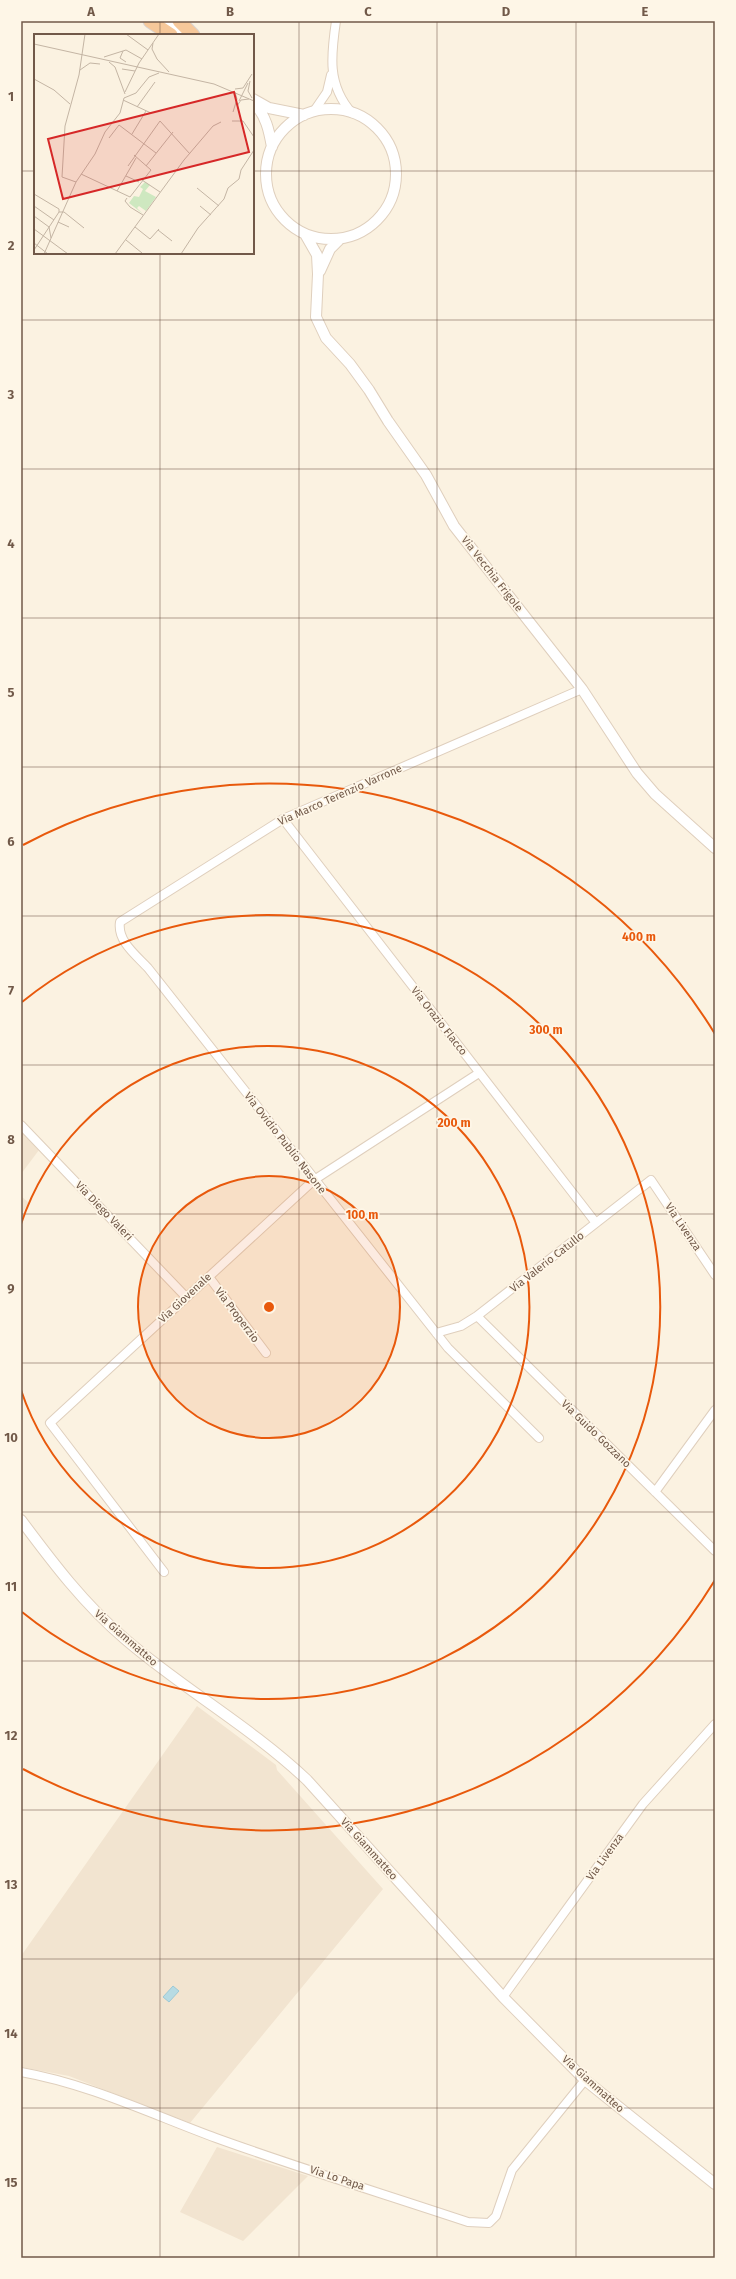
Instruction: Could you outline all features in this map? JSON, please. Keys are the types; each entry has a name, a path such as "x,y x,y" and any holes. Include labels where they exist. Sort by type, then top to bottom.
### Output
{"highway":[{"path":"150,21 170,34"},
{"path":"179,21 192,34"}],"street":[{"path":"167,21 181,34"},
{"path":"314,111 327,92 332,71 336,21"},
{"path":"332,71 335,86 352,113"},
{"name":"Via Vecchia Frigole","path":"254,100 269,108 304,115"},
{"name":"Via Vecchia Frigole","path":"254,101 263,113 272,147"},
{"name":"Via Vecchia Frigole","path":"333,109 352,113 369,122 383,135 389,146 396,171 394,190 386,208 374,223 358,233 340,239 322,239 306,234 287,221 279,213 270,198 266,176 267,164 272,147 280,134 290,123 314,111 333,109"},
{"name":"Via Vecchia Frigole","path":"306,234 317,255 318,274 316,317 326,338 350,364 369,390 388,422 426,475 454,526 582,689 637,773 655,794 715,848"},
{"name":"Via Vecchia Frigole","path":"318,274 330,249 340,239"},
{"name":"Via Marco Terenzio Varrone","path":"119,931 120,922 283,819 582,689"},
{"name":"Via Orazio Flacco","path":"283,819 596,1224"},
{"name":"Via Ovidio Publio Nasone","path":"119,931 123,940 148,968 448,1348 539,1438"},
{"name":"Via Giovenale","path":"164,1572 50,1422 314,1180 479,1073"},
{"name":"Via Diego Valeri","path":"21,1125 186,1297"},
{"name":"Via Valerio Catullo","path":"436,1333 461,1326 477,1316 652,1180"},
{"name":"Via Livenza","path":"652,1180 715,1275"},
{"name":"Via Properzio","path":"209,1277 266,1353"},
{"name":"Via Guido Gozzano","path":"477,1316 715,1551"},
{"path":"655,1492 715,1410"},
{"name":"Via Giammatteo","path":"21,1520 86,1604 155,1664 281,1756 306,1780 503,1997 585,2080 715,2184"},
{"name":"Via Livenza","path":"503,1997 643,1804 715,1724"},
{"name":"Via Lo Papa","path":"21,2072 62,2080 81,2086 216,2138 461,2220 480,2224 489,2223 496,2216 512,2170 585,2080"}],"shaded area":[{"path":"21,1132 39,1150 21,1174"},
{"path":"21,1196 29,1203 21,1214"},
{"path":"197,1706 276,1765 277,1770 383,1889 190,2123 69,2076 21,2067 21,1956"},
{"path":"217,2147 308,2176 243,2241 180,2212"}],"water":[{"path":"173,1986 179,1991 169,2002 163,1997"}]}
